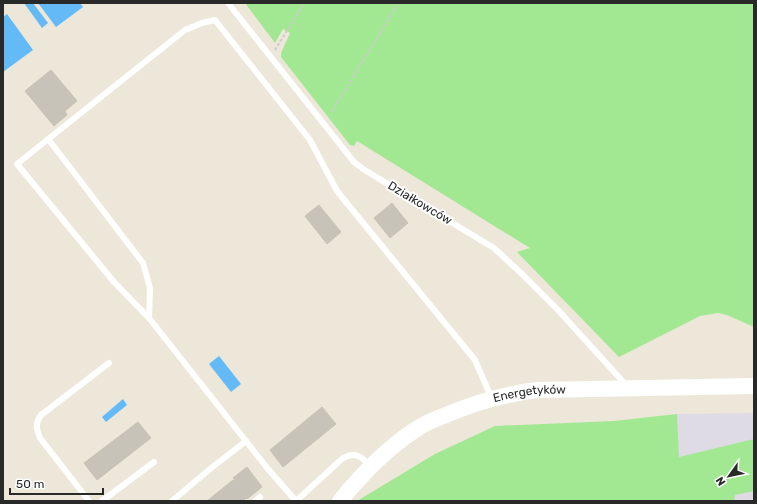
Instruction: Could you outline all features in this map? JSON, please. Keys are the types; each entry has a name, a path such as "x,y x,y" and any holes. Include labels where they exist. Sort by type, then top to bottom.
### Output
{"street":[{"name":"Energetyków","path":"340,501 360,476 394,445 416,429 430,421 466,407 505,395 538,390 754,386"}],"lane":[{"name":"Działkowców","path":"228,3 354,162 494,248 559,311 629,388"},
{"path":"371,466 360,456 349,455 343,458 296,501 268,469 149,318 114,282 18,164 185,30 202,23 215,20 310,140 337,191 475,360 492,399"},
{"path":"49,140 144,263 150,288 149,318"},
{"path":"89,501 40,438 37,429 37,421 41,415 109,364"},
{"path":"172,501 210,468 246,440"},
{"path":"102,501 154,462"}],"path":[{"path":"271,57 304,3"},
{"path":"332,112 398,3"}],"shaded area":[{"path":"754,413 754,501 680,501 677,414"}],"green space":[{"path":"245,3 754,3 754,327 727,315 718,313 700,316 619,357 517,252 530,248 357,141 354,146 350,145 281,57 281,53 290,33 283,29 275,43"},
{"path":"677,414 679,457 754,439 754,491 735,495 734,501 357,501 435,454 495,426 614,421"}],"water":[{"path":"24,3 33,3 48,23 42,28"},
{"path":"38,3 80,3 83,7 56,27"},
{"path":"7,14 33,50 3,72 3,17"},
{"path":"219,356 241,384 231,392 209,364"},
{"path":"123,399 127,405 106,422 102,417"}],"building":[{"path":"51,70 77,101 65,111 67,115 54,126 25,91"},
{"path":"392,203 408,223 390,238 374,218"},
{"path":"319,205 341,232 327,244 305,216"},
{"path":"322,407 336,424 283,467 270,450"},
{"path":"138,422 151,438 97,480 84,463"},
{"path":"247,467 262,487 243,501 207,501 233,480 234,482 235,480 233,478"}]}
